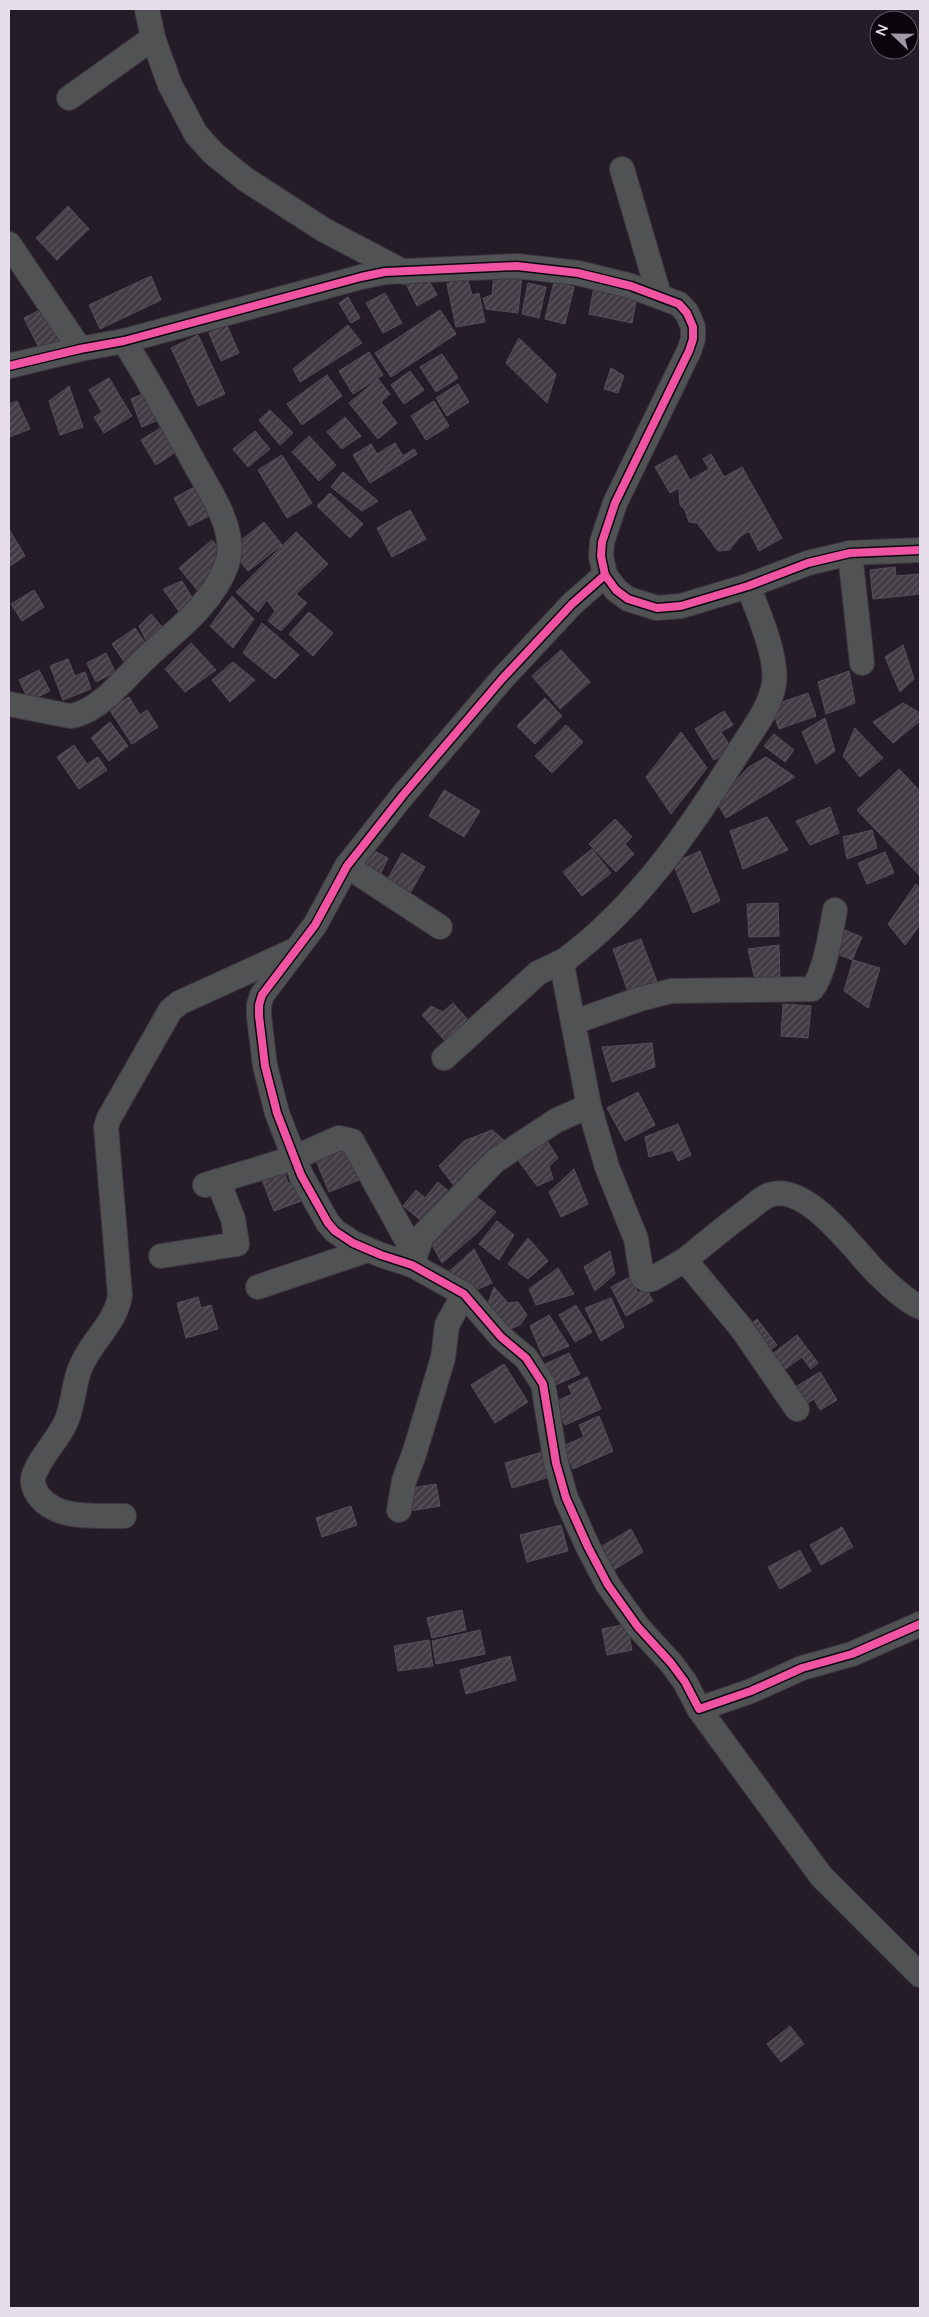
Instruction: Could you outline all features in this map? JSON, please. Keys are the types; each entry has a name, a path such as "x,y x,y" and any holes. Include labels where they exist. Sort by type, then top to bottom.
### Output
{"street":[{"path":"147,9 152,38 170,85 187,120 196,134 213,153 245,179 324,230 404,272"},
{"path":"69,98 152,38"},
{"path":"622,169 658,295"},
{"path":"9,244 80,349"},
{"path":"9,366 80,349 124,341 341,282 385,272 517,266 578,273 658,295 679,304 687,313 693,327 693,339 689,351 615,503 602,542 601,556 605,575 616,590 628,599 657,608 680,606 748,586 808,563 850,553 920,550"},
{"path":"9,704 70,716 79,715 96,704 188,621 218,586 228,563 230,542 225,525 208,487 153,387 124,341"},
{"path":"850,553 862,663"},
{"path":"605,575 572,604 502,679 403,795 347,866 315,926 262,995 259,1016 265,1066 271,1093 294,1158 328,1224 342,1237 368,1250 414,1260 464,1294 501,1337 521,1354 538,1374 543,1384 556,1464 566,1498 608,1586 638,1627 671,1663 685,1682 698,1709 821,1876 920,1975"},
{"path":"444,1058 538,973 565,960 586,945 635,896 698,818 765,710 774,686 775,674 763,624 748,586"},
{"path":"347,866 440,927"},
{"path":"574,1022 640,999 671,991 812,989 816,984 835,910"},
{"path":"124,1516 78,1515 62,1512 40,1498 33,1488 33,1478 37,1469 72,1410 77,1376 82,1363 118,1309 120,1295 106,1127 109,1118 170,1011 179,1003 297,949"},
{"path":"565,960 564,977 589,1106 607,1167 636,1239 642,1277 648,1280 652,1279 685,1260 768,1195 778,1192 808,1202 842,1233 878,1274 913,1304 920,1307"},
{"path":"414,1260 422,1236 495,1160 557,1120 589,1106"},
{"path":"161,1256 237,1244 238,1236 232,1219 212,1183 294,1158 339,1138 352,1141 414,1260"},
{"path":"258,1287 368,1250"},
{"path":"685,1260 742,1329 797,1409"},
{"path":"399,1510 404,1481 416,1451 443,1358 447,1324 464,1294"},
{"path":"698,1709 751,1691 802,1668 852,1654 920,1624"}],"building":[{"path":"68,206 89,229 57,260 36,238"},
{"path":"494,272 522,275 518,313 486,309 483,298 492,295"},
{"path":"425,274 437,295 417,306 406,284"},
{"path":"151,276 161,300 100,329 89,305"},
{"path":"467,277 472,295 479,293 485,322 456,327 447,284"},
{"path":"554,282 574,287 565,324 545,319"},
{"path":"528,283 546,287 539,318 522,314"},
{"path":"594,287 637,295 632,323 589,314"},
{"path":"385,293 402,323 383,333 366,303"},
{"path":"348,297 360,318 351,323 339,303"},
{"path":"46,307 62,338 40,350 24,318"},
{"path":"440,310 456,334 391,377 375,353"},
{"path":"227,325 239,353 221,361 209,333"},
{"path":"348,325 362,343 300,382 293,369"},
{"path":"198,335 225,394 198,406 171,348"},
{"path":"519,338 556,374 547,403 506,363"},
{"path":"369,352 383,375 353,394 339,371"},
{"path":"442,354 458,378 436,392 420,367"},
{"path":"611,368 624,376 618,393 604,389"},
{"path":"410,371 424,390 404,404 391,385"},
{"path":"327,375 342,396 302,425 287,404"},
{"path":"109,378 132,416 104,433 94,417 102,412 89,390"},
{"path":"378,379 390,394 381,402 397,423 378,439 349,403"},
{"path":"458,384 469,402 447,416 436,398"},
{"path":"69,386 83,427 60,435 49,401"},
{"path":"149,391 160,419 142,427 131,399"},
{"path":"17,401 30,429 9,437 9,404"},
{"path":"434,401 449,426 426,440 411,416"},
{"path":"270,410 293,433 280,445 259,420"},
{"path":"345,417 361,436 342,449 327,432"},
{"path":"165,425 179,450 156,465 141,440"},
{"path":"255,431 270,449 248,467 233,449"},
{"path":"309,436 336,465 319,481 292,452"},
{"path":"395,443 403,456 414,449 417,454 370,483 353,455 371,444 377,454"},
{"path":"711,454 724,477 742,467 782,538 759,551 749,531 741,536 729,550 718,551 697,523 689,522 685,510 680,505 679,488 670,493 655,467 676,455 690,480 709,469 703,459"},
{"path":"282,455 312,503 287,518 258,470"},
{"path":"343,472 378,501 362,511 331,487"},
{"path":"198,485 213,514 189,526 174,498"},
{"path":"330,493 363,524 350,538 317,506"},
{"path":"410,510 426,539 392,557 377,528"},
{"path":"264,522 282,545 248,571 230,549"},
{"path":"9,529 25,556 10,566 9,565"},
{"path":"296,532 328,564 296,594 307,603 281,631 268,621 275,611 267,600 258,612 236,592"},
{"path":"212,540 223,553 199,592 179,568"},
{"path":"895,567 896,576 919,574 920,594 873,599 870,570"},
{"path":"182,581 196,604 183,617 163,589"},
{"path":"34,590 44,607 22,621 11,604"},
{"path":"232,596 254,619 233,648 210,626"},
{"path":"309,612 333,633 313,656 289,634"},
{"path":"151,614 164,629 151,650 139,626"},
{"path":"262,623 299,655 275,679 243,653"},
{"path":"135,628 148,647 125,663 112,644"},
{"path":"191,643 216,670 185,692 165,669"},
{"path":"903,645 914,679 900,692 885,657"},
{"path":"561,650 590,682 560,709 532,676"},
{"path":"106,653 115,672 96,682 87,663"},
{"path":"68,659 75,676 85,672 91,689 63,700 50,666"},
{"path":"233,662 255,680 230,702 212,680"},
{"path":"39,670 50,691 29,701 19,680"},
{"path":"849,671 855,703 826,714 818,682"},
{"path":"808,693 816,716 779,729 771,706"},
{"path":"129,697 140,715 147,710 158,727 132,744 109,709"},
{"path":"545,698 562,716 535,744 517,726"},
{"path":"903,703 920,713 920,721 893,743 873,722"},
{"path":"724,711 733,725 721,732 732,749 714,760 695,729"},
{"path":"825,718 835,751 816,764 802,732"},
{"path":"110,722 128,746 109,761 91,738"},
{"path":"566,725 583,742 552,773 535,756"},
{"path":"855,728 883,758 860,777 843,756"},
{"path":"681,732 707,768 671,814 646,777"},
{"path":"774,734 794,750 785,762 764,746"},
{"path":"74,745 87,764 98,757 107,770 79,789 57,757"},
{"path":"766,757 795,777 726,818 716,801 749,767"},
{"path":"899,769 920,791 919,875 857,810"},
{"path":"444,790 480,811 464,837 429,816"},
{"path":"830,807 839,833 810,845 796,821"},
{"path":"767,817 788,850 743,869 730,831"},
{"path":"615,819 632,837 625,844 634,854 616,872 589,844"},
{"path":"872,830 877,848 847,859 843,837"},
{"path":"369,848 388,858 379,877 360,868"},
{"path":"592,849 611,873 582,896 563,872"},
{"path":"700,851 720,901 693,913 673,863"},
{"path":"885,852 894,873 867,884 858,863"},
{"path":"402,853 425,867 409,895 386,882"},
{"path":"916,884 920,888 920,925 905,945 888,924"},
{"path":"778,903 779,936 749,937 747,904"},
{"path":"842,929 862,937 852,960 832,952"},
{"path":"641,939 657,982 628,992 613,949"},
{"path":"779,945 780,981 755,980 748,949"},
{"path":"853,960 880,968 868,1008 844,991"},
{"path":"453,1003 469,1021 446,1042 422,1015 431,1006 443,1012"},
{"path":"783,1004 811,1006 808,1038 781,1036"},
{"path":"652,1043 655,1067 612,1082 602,1047"},
{"path":"638,1092 655,1125 625,1141 607,1108"},
{"path":"678,1124 691,1155 678,1161 673,1150 649,1157 645,1137"},
{"path":"492,1130 505,1141 455,1187 439,1166 464,1141"},
{"path":"544,1136 558,1158 549,1166 553,1179 537,1186 515,1156"},
{"path":"344,1143 359,1180 329,1192 314,1156"},
{"path":"283,1169 288,1183 297,1180 304,1200 274,1211 261,1177"},
{"path":"574,1169 588,1204 561,1217 549,1192"},
{"path":"438,1182 453,1195 428,1226 403,1206 416,1190 425,1198"},
{"path":"467,1190 496,1212 477,1233 442,1263 429,1239"},
{"path":"497,1221 514,1235 499,1260 479,1244"},
{"path":"528,1238 548,1261 528,1279 508,1264"},
{"path":"474,1249 492,1283 471,1292 445,1275"},
{"path":"610,1251 615,1274 595,1291 584,1267"},
{"path":"558,1268 574,1294 536,1305 529,1289"},
{"path":"630,1277 638,1293 646,1289 653,1301 626,1316 611,1287"},
{"path":"494,1287 508,1303 518,1302 527,1315 520,1325 503,1332 485,1312"},
{"path":"198,1297 201,1308 211,1305 218,1329 186,1338 177,1303"},
{"path":"611,1298 624,1327 601,1341 585,1308"},
{"path":"576,1305 592,1332 575,1342 559,1315"},
{"path":"549,1315 569,1346 543,1357 530,1326"},
{"path":"757,1319 777,1345 765,1354 745,1328"},
{"path":"797,1335 818,1363 811,1369 802,1357 777,1375 766,1359"},
{"path":"569,1353 580,1374 551,1387 543,1365"},
{"path":"504,1364 528,1402 495,1423 471,1385"},
{"path":"820,1372 837,1400 820,1410 814,1399 802,1407 792,1389"},
{"path":"587,1377 601,1409 565,1425 555,1402 572,1394 568,1386"},
{"path":"599,1416 613,1451 573,1469 563,1446 584,1437 579,1425"},
{"path":"546,1451 553,1476 512,1488 505,1463"},
{"path":"436,1484 440,1506 409,1511 405,1489"},
{"path":"351,1506 357,1525 322,1537 316,1518"},
{"path":"561,1525 568,1551 527,1562 520,1535"},
{"path":"842,1527 853,1547 821,1565 810,1545"},
{"path":"631,1529 643,1552 610,1572 597,1549"},
{"path":"800,1550 811,1571 780,1589 768,1567"},
{"path":"462,1610 466,1630 432,1638 427,1618"},
{"path":"627,1624 632,1650 607,1655 602,1629"},
{"path":"480,1630 485,1654 436,1664 432,1641"},
{"path":"429,1640 433,1666 398,1671 394,1646"},
{"path":"510,1656 516,1680 466,1694 460,1670"},
{"path":"790,2026 804,2044 781,2062 767,2044"}],"cycle path":[{"path":"9,366 80,349 124,341 385,272 517,266 578,273 631,286 679,304 687,313 693,327 693,339 689,351 615,503 602,542 601,556 605,575 616,590 628,599 657,608 681,606 748,586 808,563 850,553 920,550"},
{"path":"605,575 572,604 502,679 403,795 347,866 315,925 262,995 259,1005 259,1016 265,1066 277,1113 301,1175 328,1223 335,1231 353,1243 412,1265 464,1294 501,1337 526,1358 543,1384 556,1463 566,1498 588,1547 608,1585 638,1627 671,1663 685,1682 699,1709 751,1691 802,1668 852,1654 920,1624"}]}
